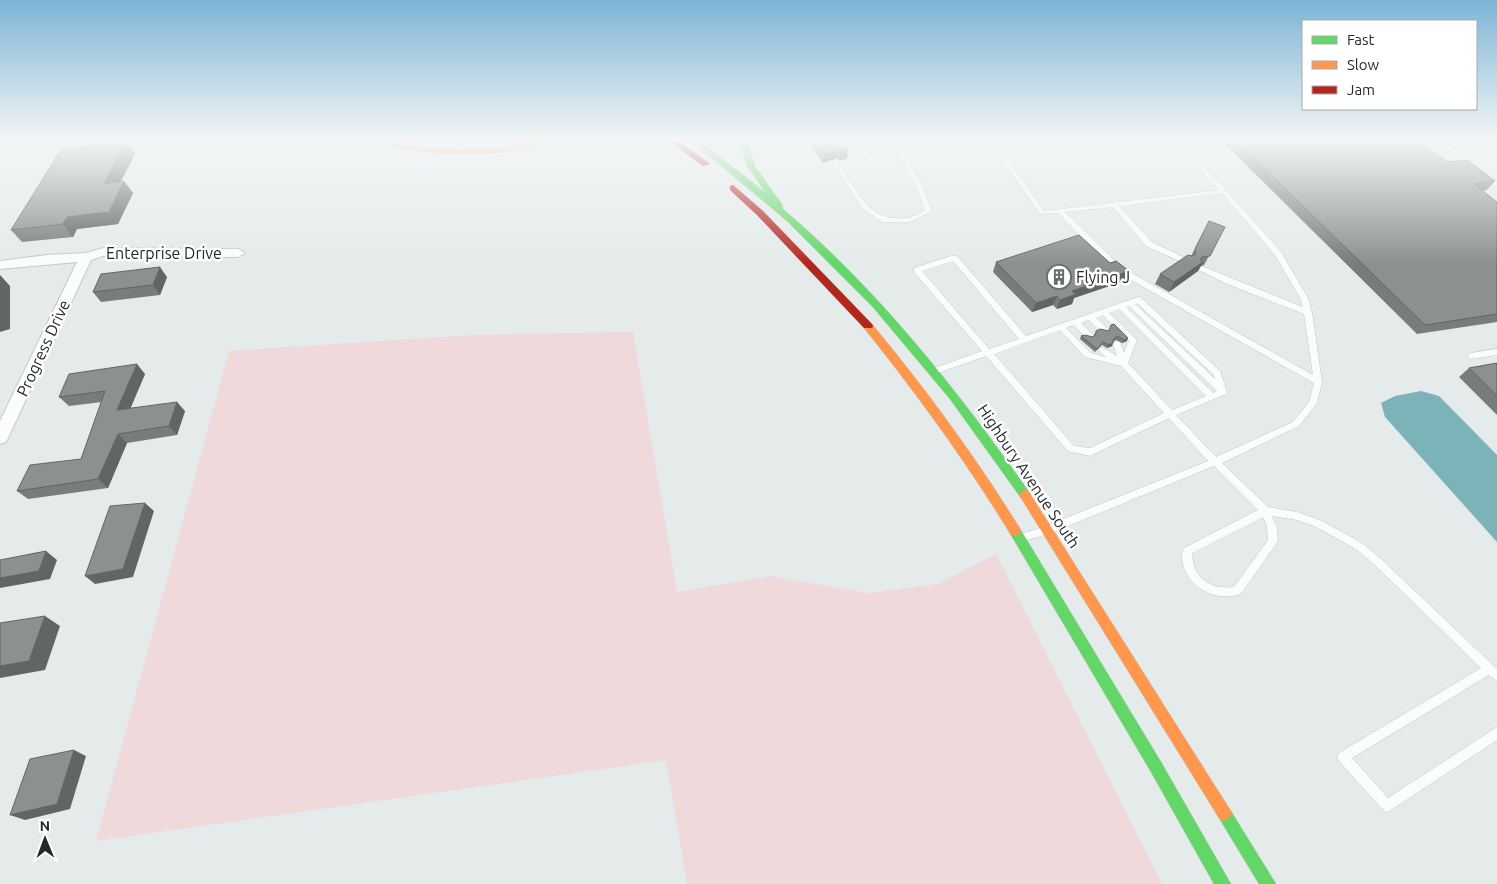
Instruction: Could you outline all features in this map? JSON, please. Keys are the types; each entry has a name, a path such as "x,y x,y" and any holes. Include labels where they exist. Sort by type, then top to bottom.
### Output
{"main road":[{"name":"Highbury Avenue South","path":"749,182 779,206 860,287 935,371 1013,476 1268,884"},
{"path":"763,182 779,206"},
{"path":"726,183 760,213 876,335 909,376 998,503 1156,767 1223,884"}],"street":[{"name":"Enterprise Drive","path":"0,265 47,259 86,257 103,252 238,253"},
{"name":"Progress Drive","path":"0,438 86,257"}],"lane":[{"path":"848,182 864,207 884,220 910,220 929,211 917,182"},
{"path":"1021,182 1042,213 1224,191"},
{"path":"1020,539 1048,530 1215,462 1296,424 1313,403 1318,382 1308,312 1304,298 1278,254 1216,182"},
{"path":"1114,204 1149,244 1186,262"},
{"path":"1060,211 1118,269 1318,382"},
{"path":"935,371 989,353 1134,301 1223,392 1170,414 1091,452 1071,449 989,353 916,270 954,258 1025,340"},
{"path":"1202,269 1308,312"},
{"path":"1120,306 1212,397"},
{"path":"1104,312 1133,340 1124,364"},
{"path":"1090,317 1104,330"},
{"path":"1075,322 1089,336"},
{"path":"1061,327 1088,355 1124,364"},
{"path":"1118,344 1124,364"},
{"path":"1102,350 1124,364 1215,462 1265,511 1272,527 1273,541 1237,591 1225,594 1212,591 1200,583 1191,573 1186,561 1187,551 1265,511 1297,516 1317,523 1359,546 1493,672 1343,757 1387,806 1497,733"},
{"path":"1471,356 1497,352"}],"shaded area":[{"path":"633,332 677,592 769,576 869,593 938,584 996,554 1162,884 687,884 666,760 96,841 229,351 473,335"}],"water":[{"path":"1421,391 1439,396 1497,455 1497,542 1385,417 1381,403 1395,396"}],"building":[{"path":"41,182 105,182 104,184 123,182 109,212 67,217 63,224 11,230"},
{"path":"1278,182 1486,182 1474,184 1497,202 1497,314 1425,325"},
{"path":"1209,221 1225,227 1210,256 1202,257 1200,260 1203,262 1174,282 1160,274 1188,255 1196,254 1195,249"},
{"name":"Flying J","path":"1079,235 1110,263 1116,261 1129,271 1072,291 1076,294 1060,300 1057,296 1036,303 996,262"},
{"path":"160,267 153,285 93,292 101,274"},
{"path":"1114,324 1128,338 1124,340 1117,336 1113,343 1109,345 1103,342 1097,349 1081,336 1093,337 1096,331 1100,329 1109,331 1111,325"},
{"path":"1497,363 1497,396 1469,368"},
{"path":"137,364 117,410 177,402 169,426 118,434 98,479 17,491 30,465 81,459 105,391 59,397 69,374"},
{"path":"145,503 123,569 85,576 110,506"},
{"path":"46,551 39,571 0,578 0,560"},
{"path":"45,616 29,661 0,666 0,623"},
{"path":"74,750 57,804 10,815 30,759"}],"traffic: fast":[{"path":"748,182 834,260 876,304 954,397 1025,495"},
{"path":"762,182 779,206"},
{"path":"1015,531 1156,767 1223,884"},
{"path":"1224,813 1268,884"}],"traffic: slow":[{"path":"868,326 909,376 998,503 1015,531"},
{"path":"1025,495 1224,813"}],"traffic: jam":[{"path":"733,188 760,213 868,326"}],"place":[{"name":"Flying J","path":"1059,277"}]}
